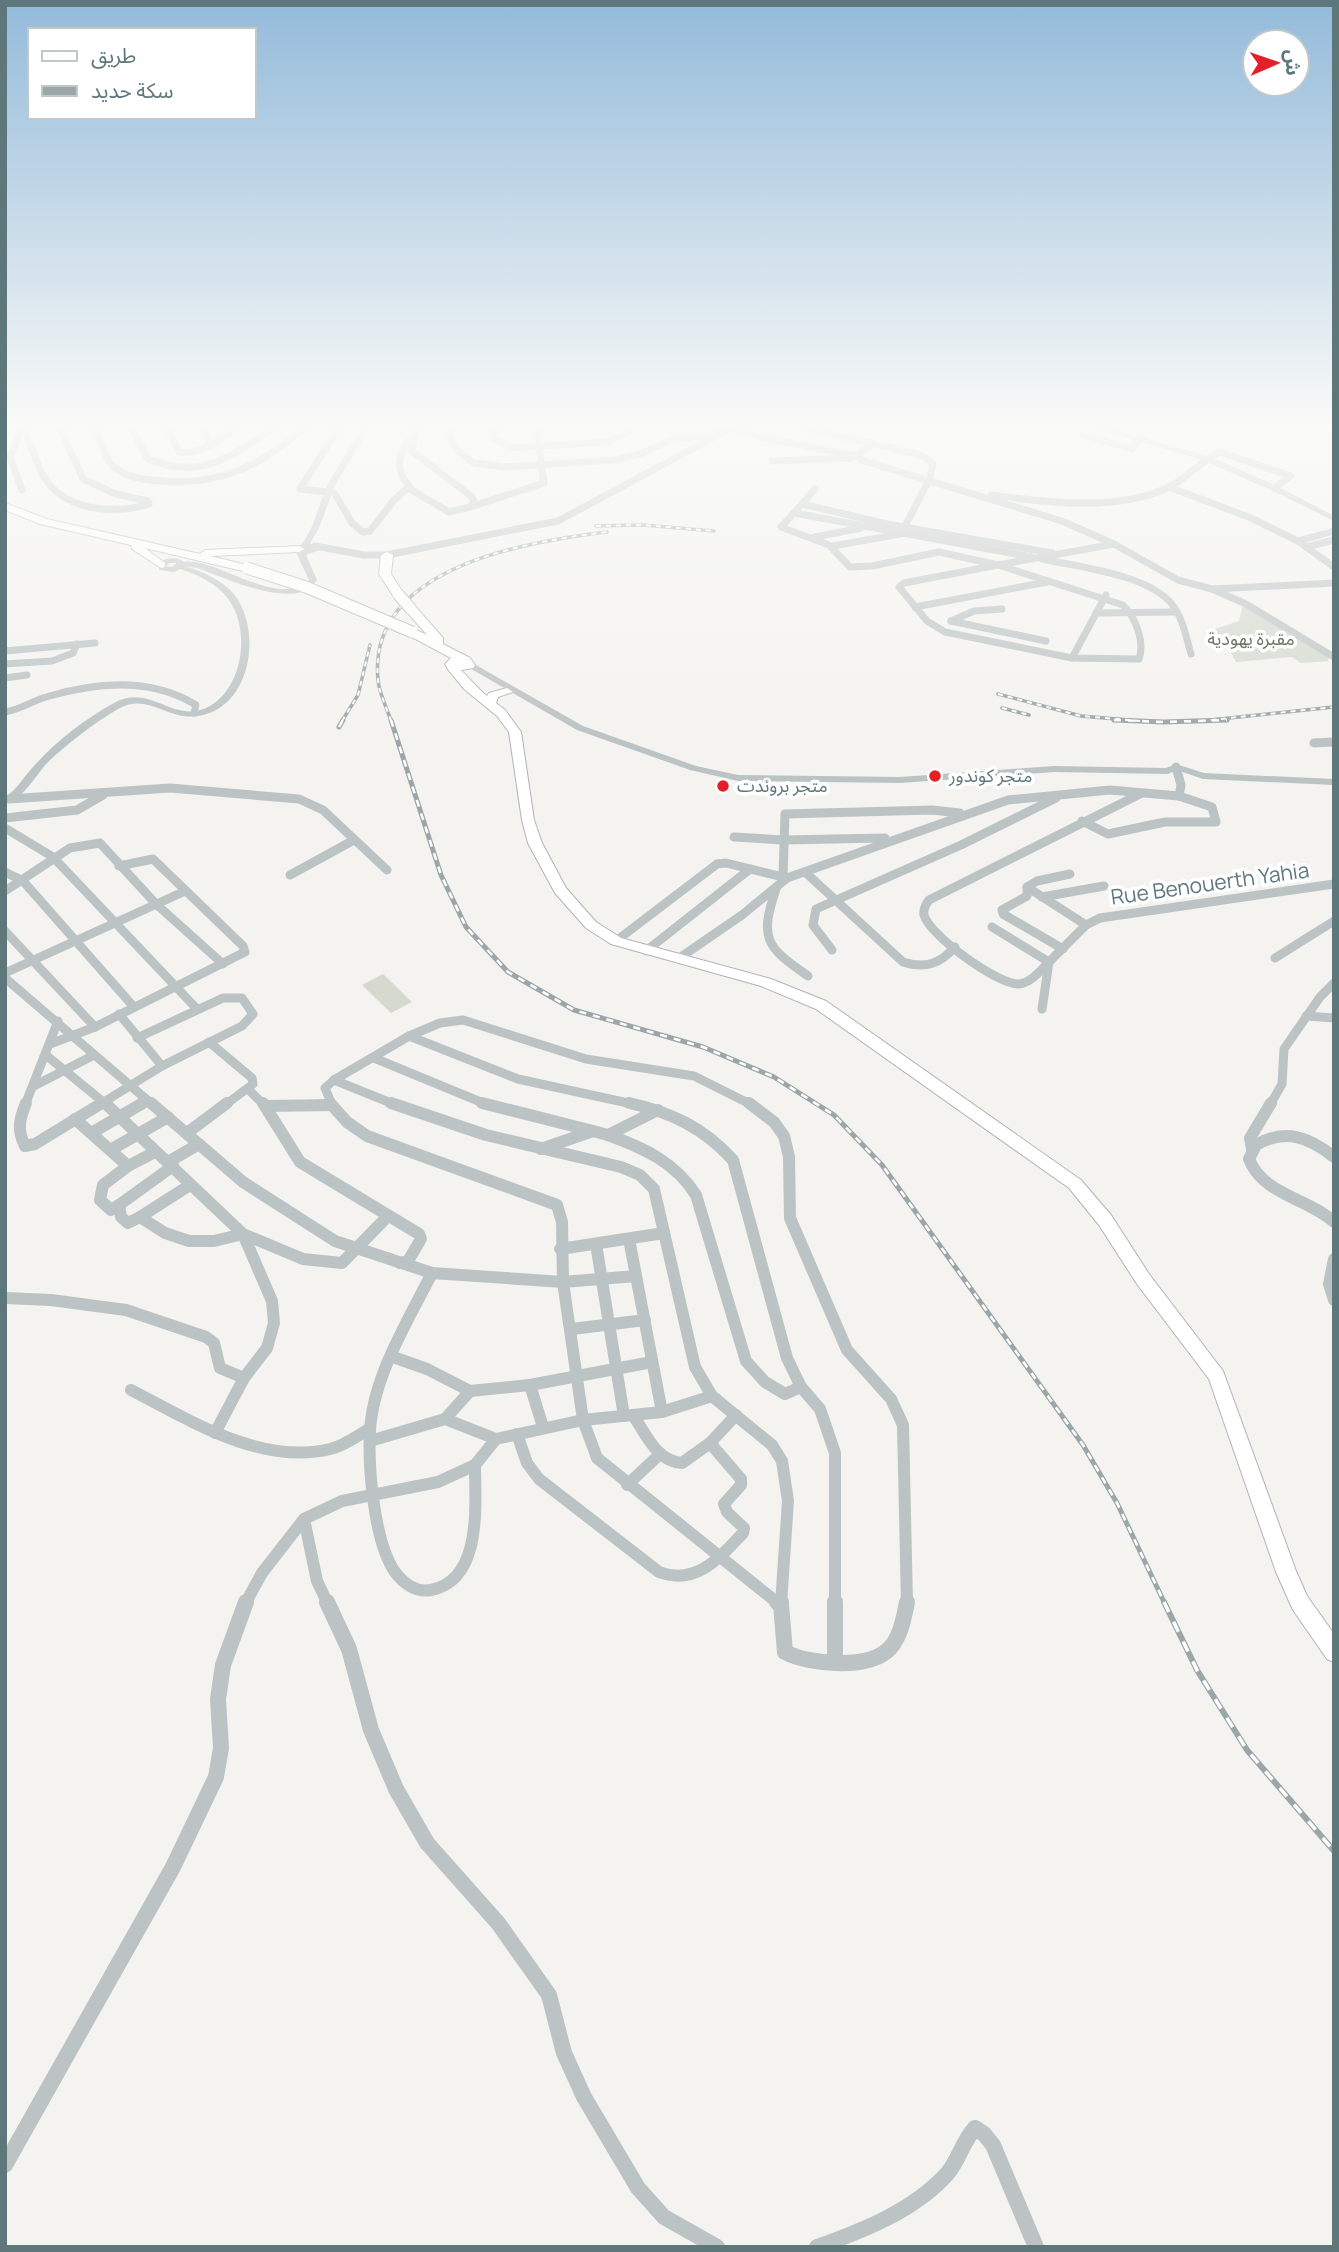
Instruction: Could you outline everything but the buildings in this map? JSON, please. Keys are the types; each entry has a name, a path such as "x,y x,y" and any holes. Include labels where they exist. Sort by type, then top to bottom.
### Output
{"highway":[{"path":"65,531 136,547 188,566 308,549"},
{"path":"74,531 188,566 245,570 443,647"},
{"path":"136,547 188,566"},
{"path":"388,557 384,574 398,594 462,667"},
{"path":"410,634 462,667"}],"main road":[{"path":"462,667 484,700 506,719 517,737 528,820 542,857 560,890 578,913 616,940 646,951 766,982 821,1005 1074,1184 1105,1220 1143,1279 1217,1376 1286,1572 1300,1603 1334,1652"},
{"path":"462,667 484,700"},
{"path":"484,700 507,692"}],"street":[{"path":"188,566 291,593 305,589 312,583 308,549 314,531"},
{"path":"308,549 365,560 509,531"},
{"path":"795,531 815,537 832,547 852,567 939,552 997,567 1050,582 1105,595 1129,611 1143,648 1139,659 1072,658 957,635 935,627 899,587 900,584 997,567 1114,544"},
{"path":"815,537 846,531"},
{"path":"887,531 1038,558 1140,584 1166,597 1176,612 1191,654"},
{"path":"832,547 901,534 903,531"},
{"path":"929,531 1059,554"},
{"path":"1085,531 1114,544 1178,580 1212,589 1247,604 1334,657"},
{"path":"1276,531 1298,541 1334,567"},
{"path":"1288,537 1305,531"},
{"path":"1298,541 1334,531"},
{"path":"1306,547 1334,540"},
{"path":"7,800 74,736 124,701 145,699 175,712 194,713 219,704 232,694 237,686 244,657 245,628 234,599 188,566"},
{"path":"915,607 1050,582"},
{"path":"1212,589 1282,588 1334,583"},
{"path":"1072,658 1105,595"},
{"path":"935,627 974,611 1003,608"},
{"path":"1096,613 1176,612"},
{"path":"951,621 1046,641"},
{"path":"5,651 95,643"},
{"path":"5,664 52,661 74,653 77,644"},
{"path":"462,667 574,733 689,774 728,781 761,785 921,784 1049,775 1173,779 1177,770"},
{"path":"462,667 591,733 693,768 738,778 900,780 1043,769 1177,770 1188,779 1203,776 1334,782"},
{"path":"5,678 27,676"},
{"path":"5,712 67,691 116,684 169,690 196,705 194,713"},
{"path":"1314,743 1332,744"},
{"path":"1177,770 1179,796"},
{"path":"7,800 181,788 299,799 315,804 387,870"},
{"path":"678,959 742,915 782,880 962,814 1008,800 1110,790 1143,792 1179,796 1214,809 1216,822 1165,822 1108,834 1082,821"},
{"path":"1082,821 1143,792"},
{"path":"832,950 813,925 816,909 833,898 961,845 1066,793"},
{"path":"5,818 77,810 104,794"},
{"path":"808,976 779,957 764,934 765,920 782,880 782,817 790,812 932,810 962,814"},
{"name":"Rue Benouerth Yahia","path":"1082,821 997,868 929,900 924,914 933,929 1009,983 1027,981 1086,925 1100,918 1334,884"},
{"path":"5,828 53,857 197,1009"},
{"path":"734,836 783,840 896,838"},
{"path":"290,875 354,840"},
{"path":"5,891 23,881 53,857 70,848 95,842 106,849 118,866 156,904 223,964"},
{"path":"49,1050 74,1034 95,1027 133,1006 243,955 245,948 183,892 153,859 118,866"},
{"path":"616,940 712,867 726,863 782,880"},
{"path":"646,951 750,869"},
{"path":"5,872 23,881 133,1006"},
{"path":"805,872 904,962 915,967 943,962 955,947"},
{"path":"1027,887 1037,881 1070,874"},
{"path":"1042,897 1104,886"},
{"path":"1027,887 1086,925"},
{"path":"1027,887 1027,896 1002,912 1062,949"},
{"path":"183,892 5,976 243,1182 295,1218 335,1241 432,1273 563,1282 636,1276"},
{"path":"1275,958 1334,921"},
{"path":"992,927 1049,962 1042,1009"},
{"path":"5,931 95,1027"},
{"path":"1252,1149 1250,1138 1282,1084 1284,1049 1306,1016 1334,983"},
{"path":"58,1021 49,1050 19,1120 22,1145 31,1145 162,1066 242,1026 253,1014 237,996 223,998 137,1038"},
{"path":"119,1014 162,1066"},
{"path":"1306,1016 1334,1018"},
{"path":"334,1080 420,1117 539,1150 626,1168 642,1176 654,1189 695,1367 712,1396 772,1445 786,1476 787,1541 781,1605 785,1652 797,1660 835,1663 873,1657 888,1651 903,1623 907,1604 906,1450 903,1425 891,1399 847,1350 797,1239 790,1218 789,1157 784,1136 774,1122 748,1102 694,1076 586,1059 463,1020 440,1023 409,1037 334,1080 325,1088 331,1105 352,1126 367,1136 550,1200 561,1210 560,1250 563,1282 572,1329 583,1420 597,1458 627,1485 781,1605"},
{"path":"409,1037 465,1061 532,1083 658,1110 704,1131 723,1147 733,1160 776,1325 801,1387 820,1409 835,1452 835,1663"},
{"path":"187,1133 253,1084 251,1078 209,1042"},
{"path":"49,1050 243,1234 280,1253 329,1265 342,1263 387,1217"},
{"path":"34,1086 94,1055"},
{"path":"374,1058 455,1094 503,1110 593,1130 665,1159 688,1179 696,1195 746,1361 765,1382 785,1394 801,1387"},
{"path":"248,1089 268,1106 281,1129 288,1150 296,1158 421,1236 408,1261 400,1263"},
{"path":"93,1132 147,1101"},
{"path":"268,1106 331,1105"},
{"path":"608,1135 658,1110"},
{"path":"112,1149 168,1117"},
{"path":"75,1119 93,1132 128,1166"},
{"path":"539,1150 593,1130"},
{"path":"1334,1157 1301,1137 1288,1135 1261,1140 1252,1149 1249,1158 1253,1170 1284,1194 1325,1213 1334,1222"},
{"path":"155,1152 128,1166 103,1185 100,1198 111,1210 199,1144"},
{"path":"119,1205 121,1217 128,1223 190,1185"},
{"path":"141,1217 163,1234 179,1240 221,1241 243,1234"},
{"path":"560,1250 664,1233"},
{"path":"215,1433 244,1378 267,1348 274,1323 272,1301 243,1234"},
{"path":"629,1239 662,1412"},
{"path":"596,1244 615,1368 629,1415 660,1454 670,1462 682,1463 710,1443 736,1415"},
{"path":"1334,1259 1329,1284 1334,1300"},
{"path":"432,1273 393,1357 370,1435 375,1496 390,1564 409,1587 421,1591 446,1586 466,1564 474,1507 475,1465"},
{"path":"5,1298 51,1300 127,1310 206,1337 214,1343 218,1367 223,1373 244,1378"},
{"path":"572,1329 645,1320"},
{"path":"393,1357 470,1391 530,1385 652,1362"},
{"path":"530,1385 544,1427"},
{"path":"131,1390 215,1433 248,1444 304,1451 330,1449 370,1435 445,1419 496,1439 583,1420 662,1412 712,1396"},
{"path":"445,1419 470,1391"},
{"path":"517,1434 527,1464 540,1479 659,1572 678,1578 694,1575 719,1558 743,1533 744,1528 727,1512 724,1504 741,1485 741,1479 710,1443"},
{"path":"5,2165 166,1879 216,1777 221,1748 218,1699 223,1665 239,1615 262,1573 304,1518 342,1501 438,1482 475,1465 496,1439"},
{"path":"627,1485 660,1454"},
{"path":"304,1518 317,1581 349,1649 370,1730 396,1789 427,1843 498,1923 549,1995 564,2053 579,2086 614,2151 638,2188 664,2217 717,2247"},
{"path":"817,2247 899,2210 935,2188 951,2170 966,2136 975,2128 988,2135 1001,2161 1025,2230 1036,2247"}],"green space":[{"name":"مقبرة يهودية","path":"1243,605 1329,657 1328,661 1301,663 1292,657 1236,662 1224,641 1209,631 1239,621"},
{"path":"383,974 412,1002 391,1013 362,985"}],"railway":[{"path":"391,721 378,680 381,642 398,611 424,586 458,567 496,553 535,543 607,532"},
{"path":"342,721 358,695 370,645"},
{"path":"998,694 1081,716 1140,721"},
{"path":"1203,721 1334,707"},
{"path":"1002,708 1029,715"},
{"path":"339,727 343,720"},
{"path":"391,720 441,875 466,927 508,972 574,1010 703,1047 774,1077 834,1115 882,1165 1083,1445 1117,1503 1165,1604"},
{"path":"1114,720 1203,721"},
{"path":"1203,721 1227,720"},
{"path":"1164,1602 1197,1670 1247,1750 1334,1851"}],"place":[{"name":"متجر كوندور","path":"935,776"},
{"name":"متجر بروندت","path":"723,786"}]}
